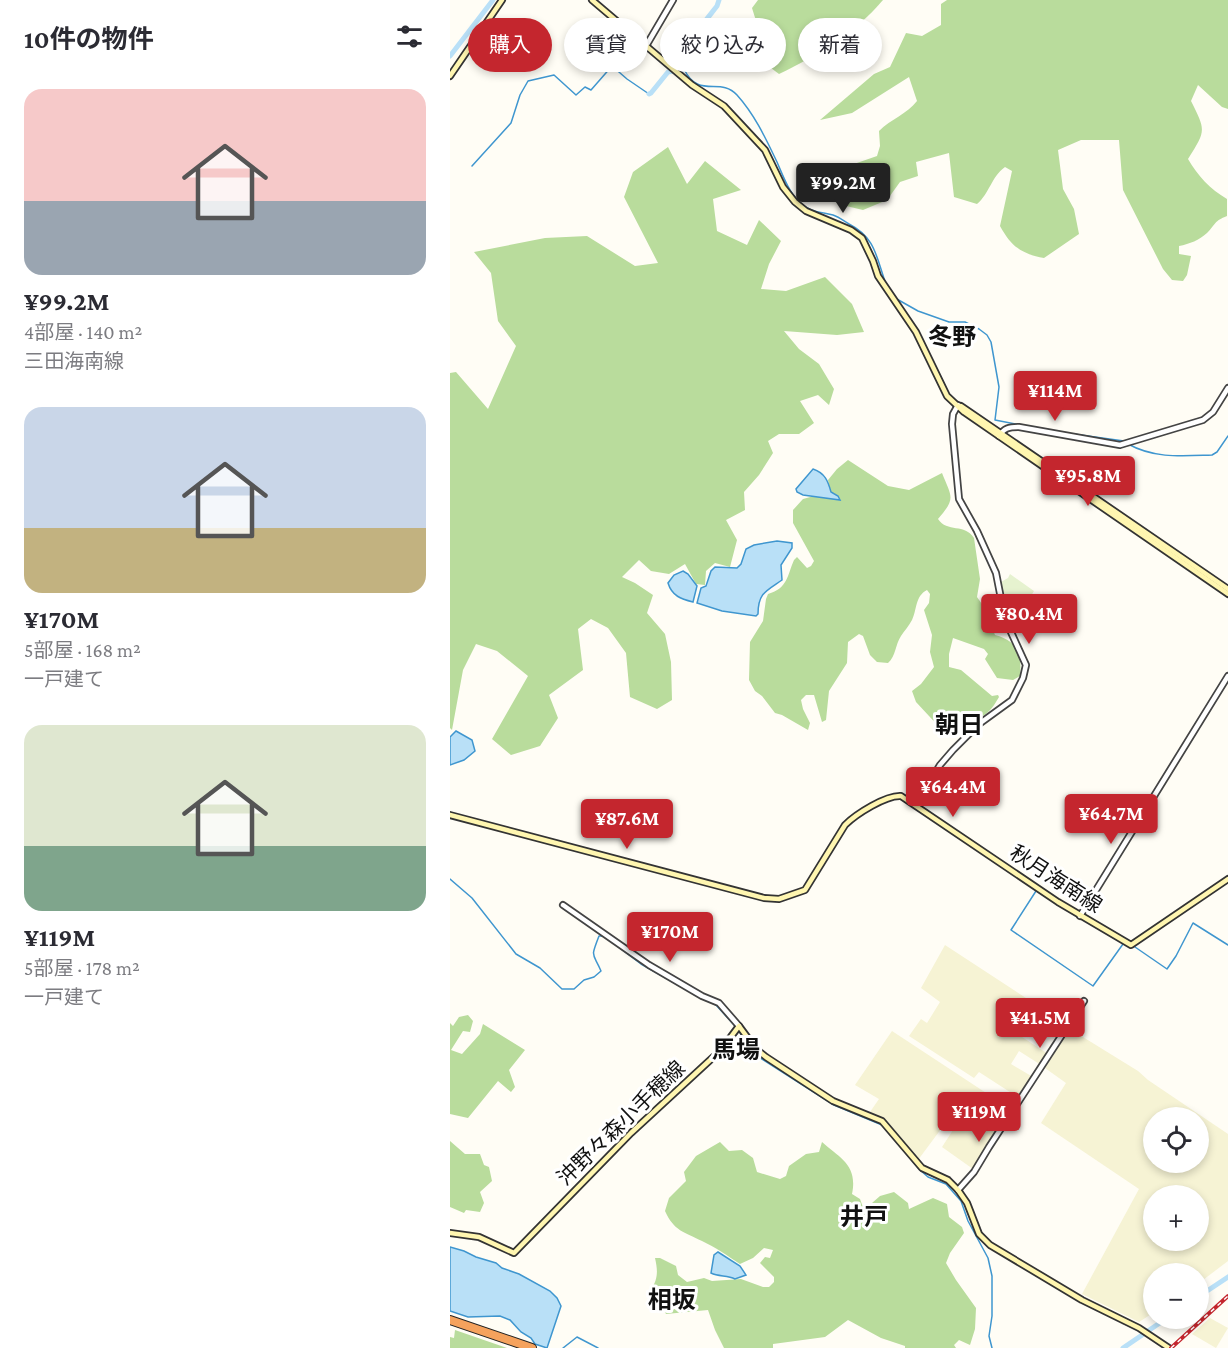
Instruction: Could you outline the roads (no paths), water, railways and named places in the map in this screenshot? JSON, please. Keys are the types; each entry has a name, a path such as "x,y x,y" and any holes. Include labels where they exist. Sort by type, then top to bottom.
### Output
{"highway":[{"path":"450,1320 530,1347"},
{"path":"450,1325 519,1348"}],"main road":[{"path":"450,76 502,0"},
{"path":"592,0 613,18"},
{"path":"648,48 702,94 724,106 765,150 783,187 800,206 851,230 862,238 878,276 916,332 947,396 1228,594"},
{"path":"1000,434 1228,589"},
{"name":"秋月海南線","path":"450,815 771,900 806,890 845,825 889,797 901,796 1080,916 1131,945 1228,879"},
{"path":"739,1026 756,1049 766,1058 833,1101 882,1121 922,1168 948,1180 958,1190 967,1203 979,1234 990,1245 1082,1300 1141,1329 1169,1348"},
{"name":"沖野々森小手穂線","path":"450,1233 479,1237 509,1252 516,1251 631,1133 721,1050 739,1026"}],"street":[{"path":"648,43 673,0"},
{"path":"1000,434 1009,427 1019,427 1106,443 1129,444 1203,420 1209,416 1228,388"},
{"path":"916,805 940,765 952,750 979,724 1012,700 1023,678 1026,665 1005,619 996,573 959,499 951,424 958,405"},
{"path":"1080,916 1228,676"},
{"path":"563,905 649,965 718,1003 739,1026"},
{"path":"958,1190 984,1160 989,1147 1084,1001"}],"water":[{"path":"813,469 823,475 831,492 840,500 803,495 797,492 796,489"},
{"path":"777,541 792,543 792,548 781,565 782,580 761,597 756,616 722,611 697,603 701,588 706,586 711,571 715,567 737,568 741,564 746,549 754,545"},
{"path":"683,571 697,586 693,602 678,596 668,583 674,575"},
{"path":"456,731 472,740 475,751 464,760 450,765 450,737"},
{"path":"450,1247 496,1263 550,1291 557,1298 561,1306 547,1348 535,1344 510,1320 500,1316 468,1317 450,1311"},
{"path":"718,1252 740,1266 746,1275 735,1279 711,1273 714,1255"}],"waterway":[{"path":"450,56 493,0"},
{"path":"649,94 668,72 684,69 690,44 719,0"},
{"path":"472,166 511,123 520,95 528,81 554,75 576,95 585,87 591,90 612,66 649,94"},
{"path":"686,72 696,83 703,86 724,87 737,95 760,127 786,184 795,198 811,210 833,215 865,235 874,249 886,284"},
{"path":"895,298 918,311 949,322 965,322 987,335 991,342 999,387 995,420 1020,425"},
{"path":"1066,433 1124,441"},
{"path":"1128,444 1159,454 1212,455 1217,452 1228,436"},
{"path":"920,806 931,813"},
{"path":"450,879 472,898 516,954 540,968 562,989 574,989 584,980 594,977 601,971 594,958 594,952 599,936 604,936 641,964 689,991"},
{"path":"1036,891 1011,930 1093,986 1123,944"},
{"path":"1135,947 1167,969 1193,923 1228,945"},
{"path":"704,999 716,1005 736,1027"},
{"path":"739,1031 754,1054 834,1105 882,1125"},
{"path":"897,1142 920,1170 928,1177 946,1184 961,1201 968,1221 988,1258 992,1276 992,1316 989,1336 992,1348"},
{"path":"1209,1290 1228,1277"},
{"path":"1123,1348 1151,1329"},
{"path":"563,1348 577,1337 598,1348"}],"railway":[{"path":"1171,1348 1228,1296"}],"district":[{"name":"冬野","path":"952,336"},
{"name":"朝日","path":"959,724"},
{"name":"馬場","path":"736,1049"},
{"name":"井戸","path":"864,1216"},
{"name":"相坂","path":"672,1299"}]}
